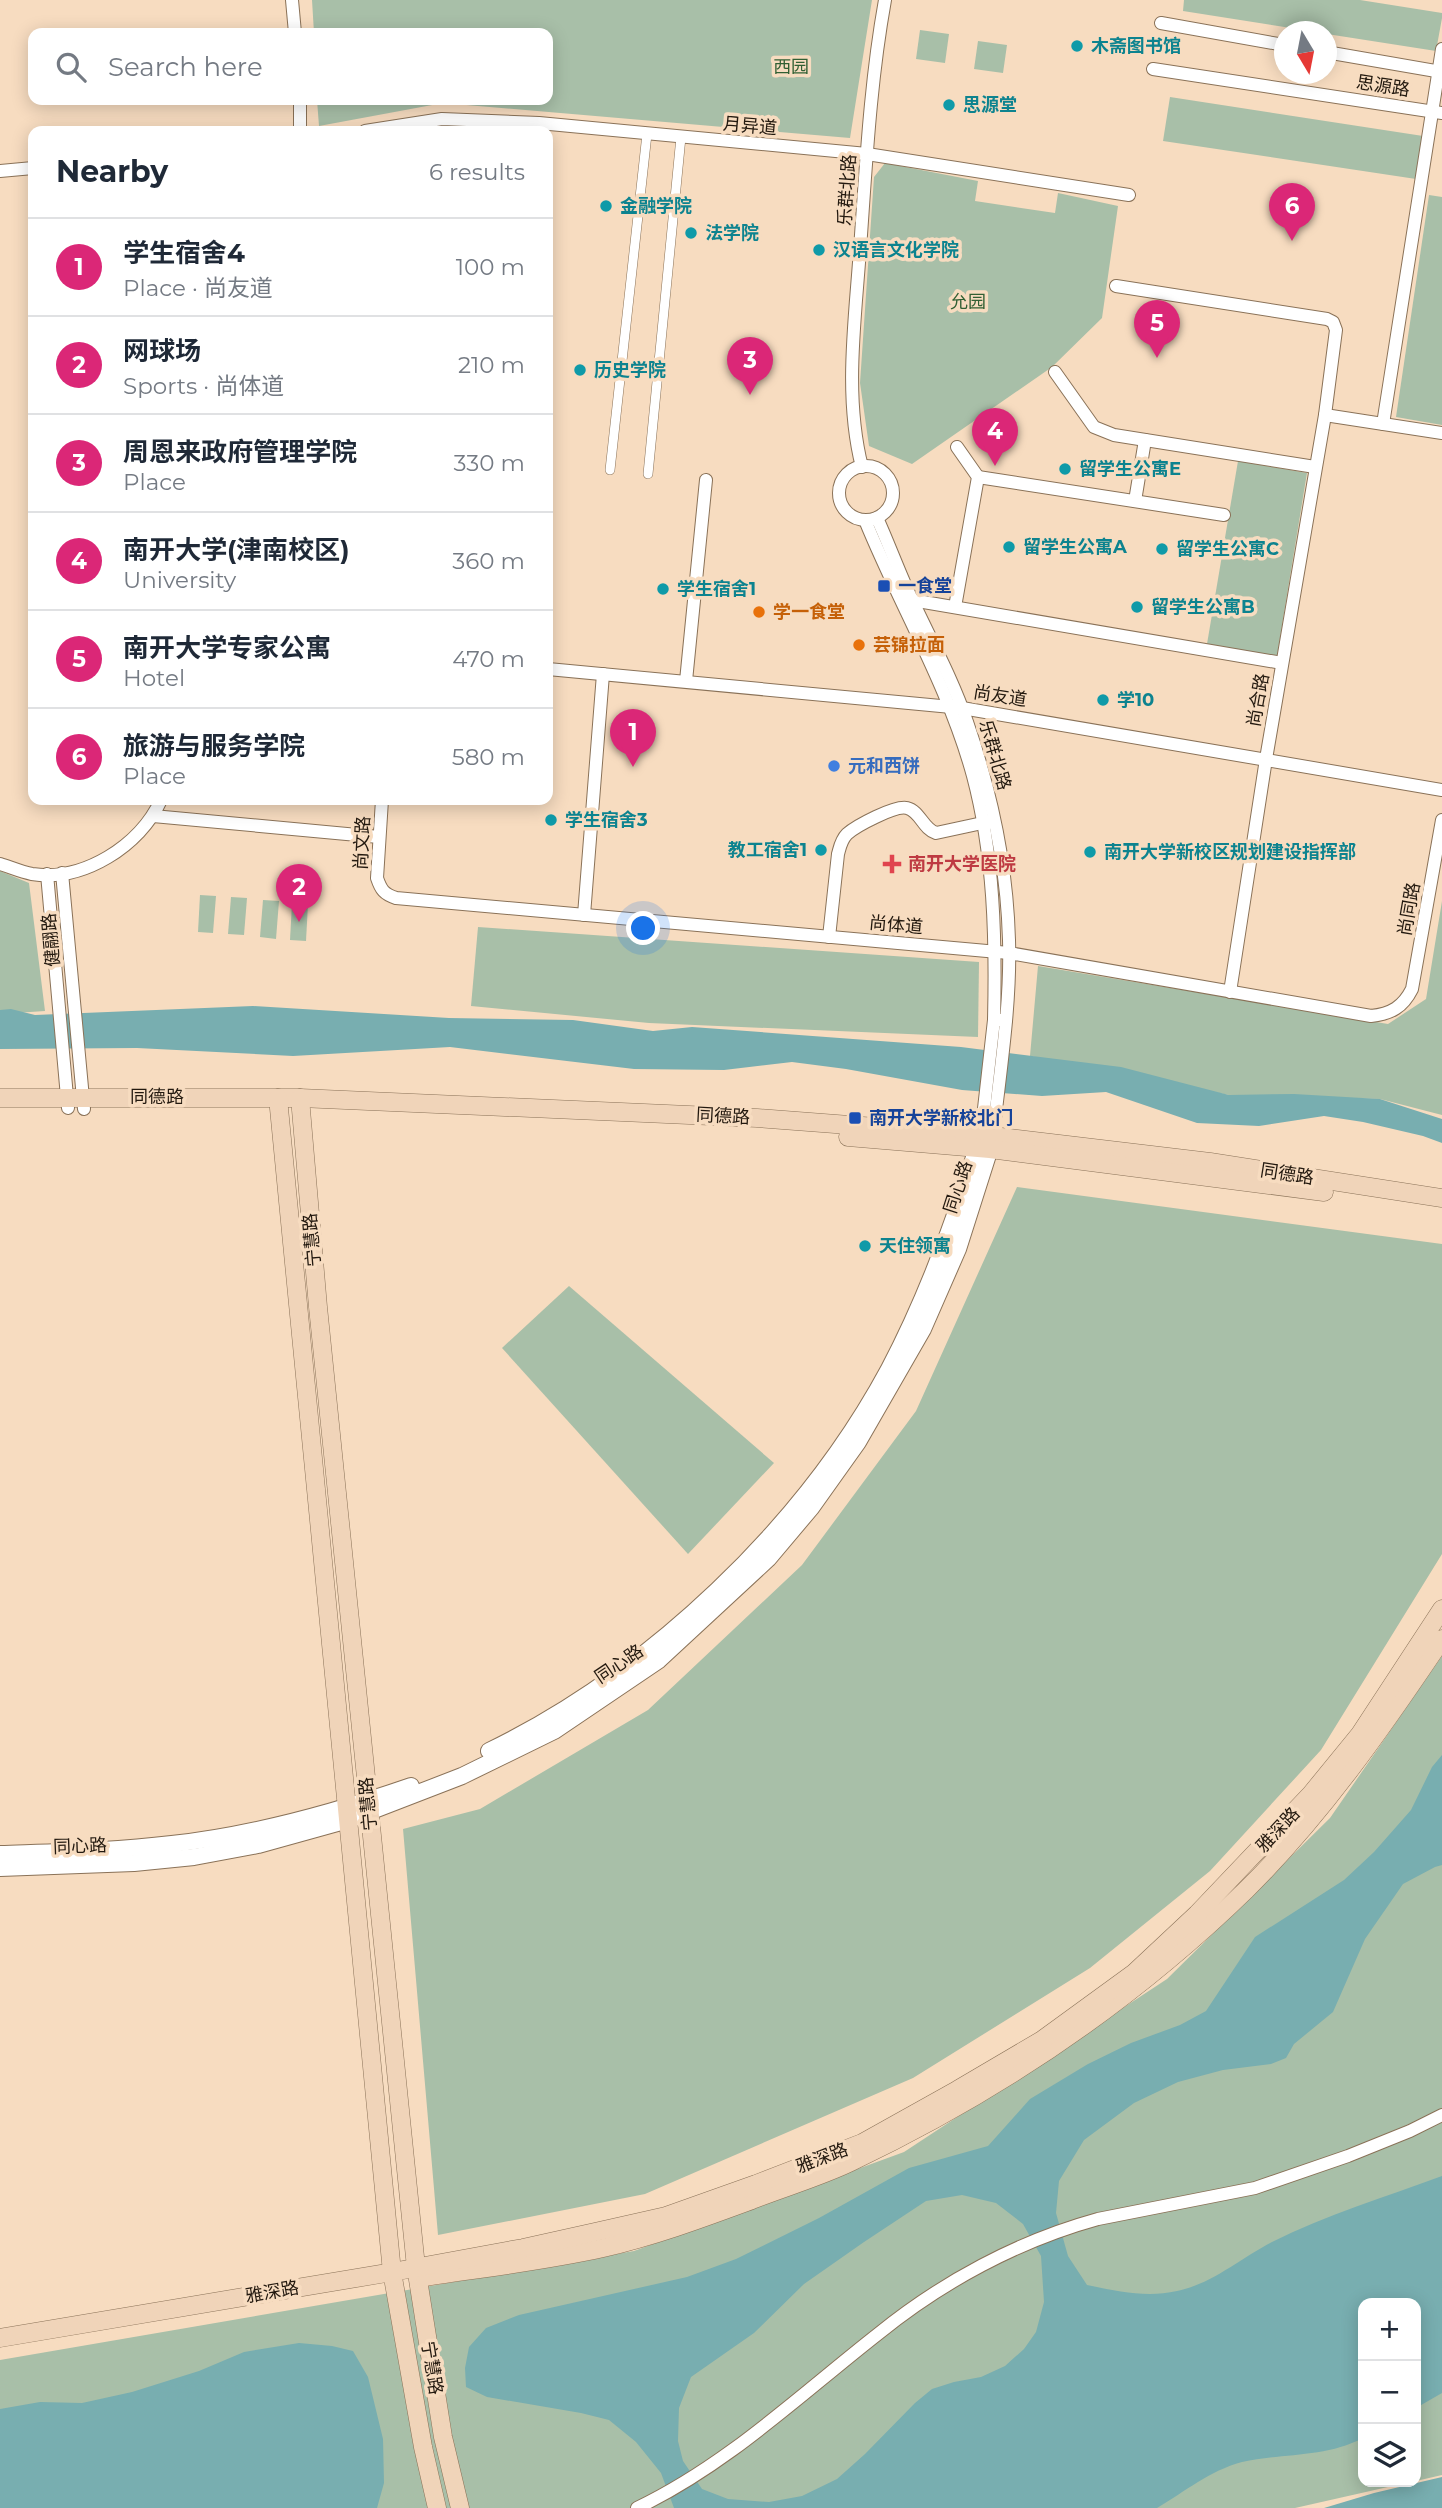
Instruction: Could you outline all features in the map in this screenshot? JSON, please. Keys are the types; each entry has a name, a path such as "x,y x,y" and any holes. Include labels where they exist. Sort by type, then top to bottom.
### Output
{"main road":[{"name":"同德路","path":"0,1098 76,1103 300,1103 985,1142 1210,1163 1442,1198"},
{"name":"同德路","path":"0,1110 76,1103"},
{"name":"宁慧路","path":"278,1103 393,2277 423,2447 437,2508"},
{"name":"宁慧路","path":"300,1103 368,1807 417,2273 443,2437 460,2508"},
{"name":"同德路","path":"985,1142 1442,1209"},
{"name":"雅深路","path":"417,2273 666,2216 756,2184 862,2143 1042,2040 1134,1973 1256,1854 1311,1794 1360,1734 1442,1609"},
{"name":"雅深路","path":"0,2338 417,2273 593,2250 683,2225 848,2164 949,2113 1044,2054 1163,1965 1247,1889 1316,1812 1390,1716 1442,1639"},
{"name":"雅深路","path":"0,2348 393,2277"}],"street":[{"path":"292,0 295,28"},
{"name":"乐群北路","path":"862,467 856,444 852,374 868,121 885,0"},
{"path":"1161,23 1274,43"},
{"path":"1383,424 1437,112 1442,49"},
{"name":"思源路","path":"1337,54 1440,72"},
{"name":"思源路","path":"1153,69 1437,112"},
{"path":"300,105 300,126"},
{"name":"月异道","path":"441,125 539,123 867,154 1129,195"},
{"path":"610,470 647,134"},
{"path":"648,474 681,137"},
{"path":"0,171 28,168"},
{"name":"尚合路","path":"1116,286 1333,322 1336,330 1325,415 1266,759 1230,992"},
{"path":"1055,372 1094,428 1114,435 1315,467"},
{"path":"1325,415 1442,433"},
{"path":"1135,501 1145,440"},
{"path":"955,607 978,477 957,447"},
{"path":"862,467 877,469 889,478 892,485 889,508 871,519 850,515 844,509 839,493 840,486 849,473 862,467"},
{"path":"978,477 1224,515"},
{"path":"686,681 706,480"},
{"name":"乐群北路","path":"871,519 898,598 956,707"},
{"name":"乐群北路","path":"871,519 912,600 988,787 1000,1020"},
{"path":"898,598 1282,663"},
{"name":"尚友道","path":"553,669 956,707 1442,790"},
{"path":"584,915 603,674"},
{"path":"0,864 32,874 47,874 62,873 104,860 125,845 153,816 158,805"},
{"name":"尚文路","path":"380,888 377,878 382,805"},
{"path":"829,937 840,843 849,832 891,810 907,808 914,811 928,830 936,833 988,822"},
{"path":"153,816 379,837"},
{"name":"尚同路","path":"1405,1003 1412,989 1442,820"},
{"name":"乐群北路","path":"985,1142 1009,953 1004,884 988,822"},
{"name":"健翮路","path":"62,873 79,1058 76,1103"},
{"name":"健翮路","path":"47,874 64,1058 76,1103"},
{"name":"尚体道","path":"380,888 386,895 396,898 1009,953 1371,1016 1384,1015 1405,1003"},
{"name":"同心路","path":"0,1868 134,1863 194,1857 258,1845 462,1776 554,1731 659,1661 768,1559 811,1508 858,1442 917,1340 958,1249 985,1142"},
{"name":"同心路","path":"0,1854 112,1850 173,1844 347,1814"},
{"path":"637,2508 655,2500 784,2412 879,2332 958,2278 1009,2251 1075,2225 1255,2188 1348,2157 1442,2115"}],"green space":[{"name":"西园","path":"312,0 872,0 850,138 466,105 553,105 553,28 314,28"},
{"path":"1184,0 1360,0 1442,13 1442,18 1436,51 1337,36 1337,21 1274,21 1274,25 1183,11"},
{"path":"920,30 949,34 945,63 916,59"},
{"path":"978,41 1007,45 1003,73 974,69"},
{"path":"1170,97 1423,136 1416,179 1163,141"},
{"name":"西园","path":"317,105 432,105 319,126"},
{"name":"允园","path":"885,163 978,181 975,201 1055,213 1058,193 1118,206 1102,318 1052,367 912,464 869,446 860,383 874,177"},
{"path":"1429,195 1442,197 1442,425 1396,417"},
{"path":"1238,461 1307,473 1277,656 1207,644"},
{"path":"0,871 29,883 45,1011 0,1014"},
{"path":"200,895 216,896 213,933 198,932"},
{"path":"231,897 247,898 244,935 228,934"},
{"path":"263,900 279,901 276,939 260,937"},
{"path":"1442,901 1442,1115 1380,1099 1229,1095 1030,1056 1038,966 1388,1024 1426,999"},
{"path":"292,903 308,904 306,941 290,940"},
{"path":"478,927 979,962 978,1037 649,1023 471,1006"},
{"path":"1017,1187 1442,1244 1442,1554 1321,1750 1210,1871 1090,1968 913,2078 645,2194 438,2235 403,1829 480,1809 648,1710 802,1565 916,1411"},
{"path":"569,1286 774,1463 688,1554 502,1348"},
{"path":"1442,1656 1442,2475 1421,2480 1421,2298 1358,2298 1358,2487 1388,2487 1295,2508 0,2508 0,2360 634,2251 904,2152 1167,1979 1330,1818"}],"water":[{"path":"253,1006 449,1018 573,1020 653,1031 692,1027 961,1047 1121,1067 1229,1095 1294,1094 1380,1099 1442,1119 1442,1143 1363,1122 1324,1116 1259,1126 1197,1123 1106,1092 1042,1096 962,1090 792,1062 724,1070 634,1069 450,1047 293,1056 137,1048 0,1049 0,1010 11,1009 35,1015"},
{"path":"1442,1755 1442,1865 1403,1884 1365,1939 1333,2012 1294,2044 1286,2058 1271,2064 1223,2070 1178,2082 1134,2103 1084,2140 1059,2181 1056,2213 1068,2256 1087,2285 1132,2293 1165,2293 1202,2283 1272,2242 1313,2223 1442,2176 1442,2393 1421,2405 1421,2298 1358,2298 1358,2440 1334,2449 1257,2459 1230,2466 1208,2476 1157,2508 674,2508 661,2473 636,2442 609,2420 487,2397 466,2387 465,2368 469,2347 486,2328 519,2315 687,2277 736,2259 819,2218 909,2168 988,2146 1030,2099 1088,2064 1131,2043 1180,2025 1206,2011 1255,1937 1344,1880 1374,1852 1411,1810 1432,1767","holes":["962,2195 996,2203 1023,2224 1041,2256 1044,2302 1036,2332 1024,2349 1005,2366 981,2377 932,2389 837,2479 802,2496 769,2502 728,2499 702,2489 683,2461 678,2441 679,2408 691,2377 754,2333 804,2284 926,2201"]},
{"path":"299,2343 353,2351 368,2377 383,2439 384,2483 377,2508 0,2508 0,2409 40,2402 82,2403 132,2392 199,2371 244,2352"},
{"path":"1442,2477 1442,2508 1324,2508 1400,2487 1421,2487 1421,2482"}],"place":[{"name":"木斋图书馆","path":"1077,46"},
{"name":"思源堂","path":"949,105"},
{"name":"金融学院","path":"606,206"},
{"name":"法学院","path":"691,233"},
{"name":"旅游与服务学院","path":"1292,241"},
{"name":"汉语言文化学院","path":"819,250"},
{"name":"南开大学专家公寓","path":"1157,358"},
{"name":"历史学院","path":"580,370"},
{"name":"周恩来政府管理学院","path":"750,395"},
{"name":"南开大学(津南校区)","path":"995,466"},
{"name":"留学生公寓E","path":"1065,469"},
{"name":"留学生公寓A","path":"1009,547"},
{"name":"留学生公寓C","path":"1162,549"},
{"name":"一食堂","path":"884,586"},
{"name":"学生宿舍1","path":"663,589"},
{"name":"留学生公寓B","path":"1137,607"},
{"name":"学一食堂","path":"759,612"},
{"name":"芸锦拉面","path":"859,645"},
{"name":"学10","path":"1103,700"},
{"name":"元和西饼","path":"834,766"},
{"name":"学生宿舍4","path":"633,767"},
{"name":"学生宿舍3","path":"551,820"},
{"name":"教工宿舍1","path":"821,850"},
{"name":"南开大学新校区规划建设指挥部","path":"1090,852"},
{"name":"南开大学医院","path":"892,864"},
{"name":"网球场","path":"299,922"},
{"name":"南开大学新校北门","path":"855,1118"},
{"name":"天住领寓","path":"865,1246"}]}
